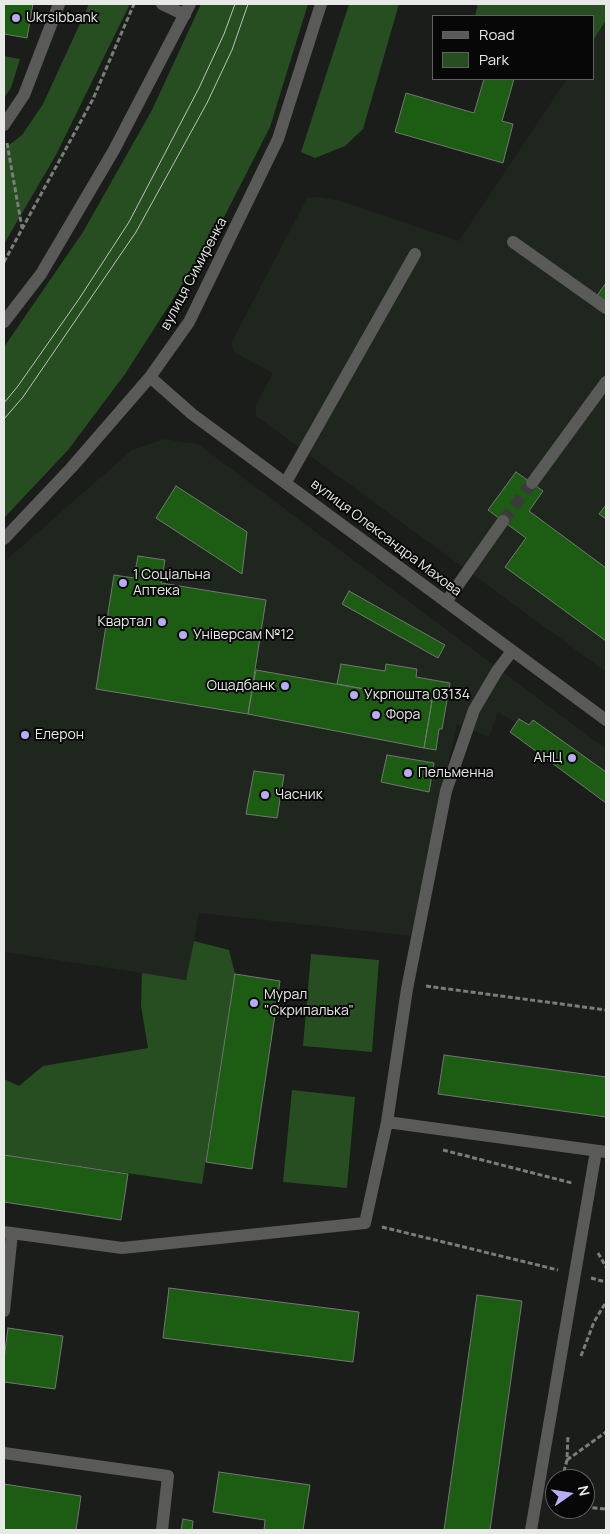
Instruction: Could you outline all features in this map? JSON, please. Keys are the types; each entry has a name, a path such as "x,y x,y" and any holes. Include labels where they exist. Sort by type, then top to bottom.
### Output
{"street":[{"path":"4,125 24,94 59,4"},
{"path":"4,322 42,274 114,150 187,9 162,4"},
{"name":"вулиця Симиренка","path":"4,539 72,467 150,377 189,322 278,139 321,4"},
{"path":"513,242 606,308"},
{"path":"286,482 415,254"},
{"name":"вулиця Олександра Махова","path":"150,377 192,414 606,720"},
{"path":"532,483 606,382"},
{"path":"446,602 503,522"},
{"path":"4,1310 8,1233 122,1248 365,1223 387,1122 408,983 446,791 474,710 497,671 512,651"},
{"path":"387,1122 601,1151 590,1187 531,1530"},
{"path":"4,1453 168,1476 162,1530"}],"path":[{"path":"4,262 93,99 134,4"},
{"path":"4,125 22,229"},
{"path":"408,983 606,1010"},
{"path":"440,1150 590,1187"},
{"path":"365,1223 606,1282"},
{"path":"580,1358 594,1322 606,1302"},
{"path":"565,1469 567,1460 568,1432"},
{"path":"567,1460 606,1432"}],"shaded area":[{"path":"606,20 606,672 256,416 256,404 273,373 235,353 231,343 307,198 320,197 341,201 459,241 566,80 595,80 595,37"},
{"path":"164,439 198,444 606,749 606,803 510,732 516,723 498,712 489,737 457,724 411,936 199,913 187,980 4,952 4,562 132,450"}],"green space":[{"path":"89,4 127,4 129,6 56,155 4,244 4,149 22,135 43,104"},
{"path":"201,4 308,4 270,127 218,229 125,374 68,450 4,518 4,347 83,232 152,110"},
{"path":"349,4 399,4 363,129 345,146 315,158 301,152"},
{"path":"478,4 606,4 606,20 595,37 595,15 475,15"},
{"path":"4,56 20,59 11,88 4,98"},
{"path":"194,941 229,950 235,974 202,1184 4,1155 4,1079 19,1086 43,1066 148,1048 141,1006 142,973 186,980"},
{"path":"311,954 379,960 372,1052 303,1046"},
{"path":"292,1090 355,1097 347,1188 283,1182"}],"building":[{"path":"4,4 33,4 27,38 4,34"},
{"path":"484,80 514,80 502,121 513,124 503,163 395,132 406,93 474,113"},
{"path":"606,283 606,305 596,297"},
{"path":"516,472 543,491 529,511 606,568 606,641 505,567 526,538 488,510"},
{"path":"176,486 247,532 242,574 156,518"},
{"path":"606,505 606,519 599,514"},
{"name":"Універсам №12","path":"138,556 165,560 161,583 266,600 248,714 96,689 114,575 134,578"},
{"path":"349,591 445,645 438,658 342,604"},
{"path":"341,664 385,671 386,664 417,669 416,677 450,683 442,729 439,729 436,750 424,748 432,701 337,684"},
{"path":"256,670 432,701 424,748 248,714"},
{"path":"519,719 529,725 533,720 606,772 606,803 510,732"},
{"name":"Пельменна","path":"387,755 434,763 429,792 381,782"},
{"name":"Часник","path":"254,771 284,775 277,818 246,814"},
{"path":"235,974 280,981 252,1169 206,1162"},
{"path":"444,1055 606,1077 606,1117 438,1094"},
{"path":"4,1155 128,1174 121,1220 4,1202"},
{"path":"169,1288 359,1312 353,1362 163,1338"},
{"path":"477,1295 522,1301 490,1530 444,1530"},
{"path":"8,1328 63,1336 55,1389 4,1382 4,1359"},
{"path":"219,1472 310,1485 303,1530 264,1530 265,1520 213,1512"},
{"path":"4,1484 81,1496 76,1530 4,1530"},
{"path":"183,1519 193,1521 192,1530 181,1530"}],"tunnel":[{"path":"503,521 532,483"}],"tram line":[{"path":"4,403 79,299 129,222 199,88 224,34 235,4"},
{"path":"4,419 23,397 136,232 207,103 232,50 248,4"}],"place":[{"name":"Ukrsibbank","path":"16,18"},
{"name":"1 Соціальна Аптека","path":"123,583"},
{"name":"Квартал","path":"162,622"},
{"name":"Універсам №12","path":"183,635"},
{"name":"Ощадбанк","path":"285,686"},
{"name":"Укрпошта 03134","path":"354,695"},
{"name":"Фора","path":"376,715"},
{"name":"Елерон","path":"25,735"},
{"name":"АНЦ","path":"572,758"},
{"name":"Пельменна","path":"408,773"},
{"name":"Часник","path":"265,795"},
{"name":"Мурал \"Скрипалька\"","path":"254,1003"}]}
